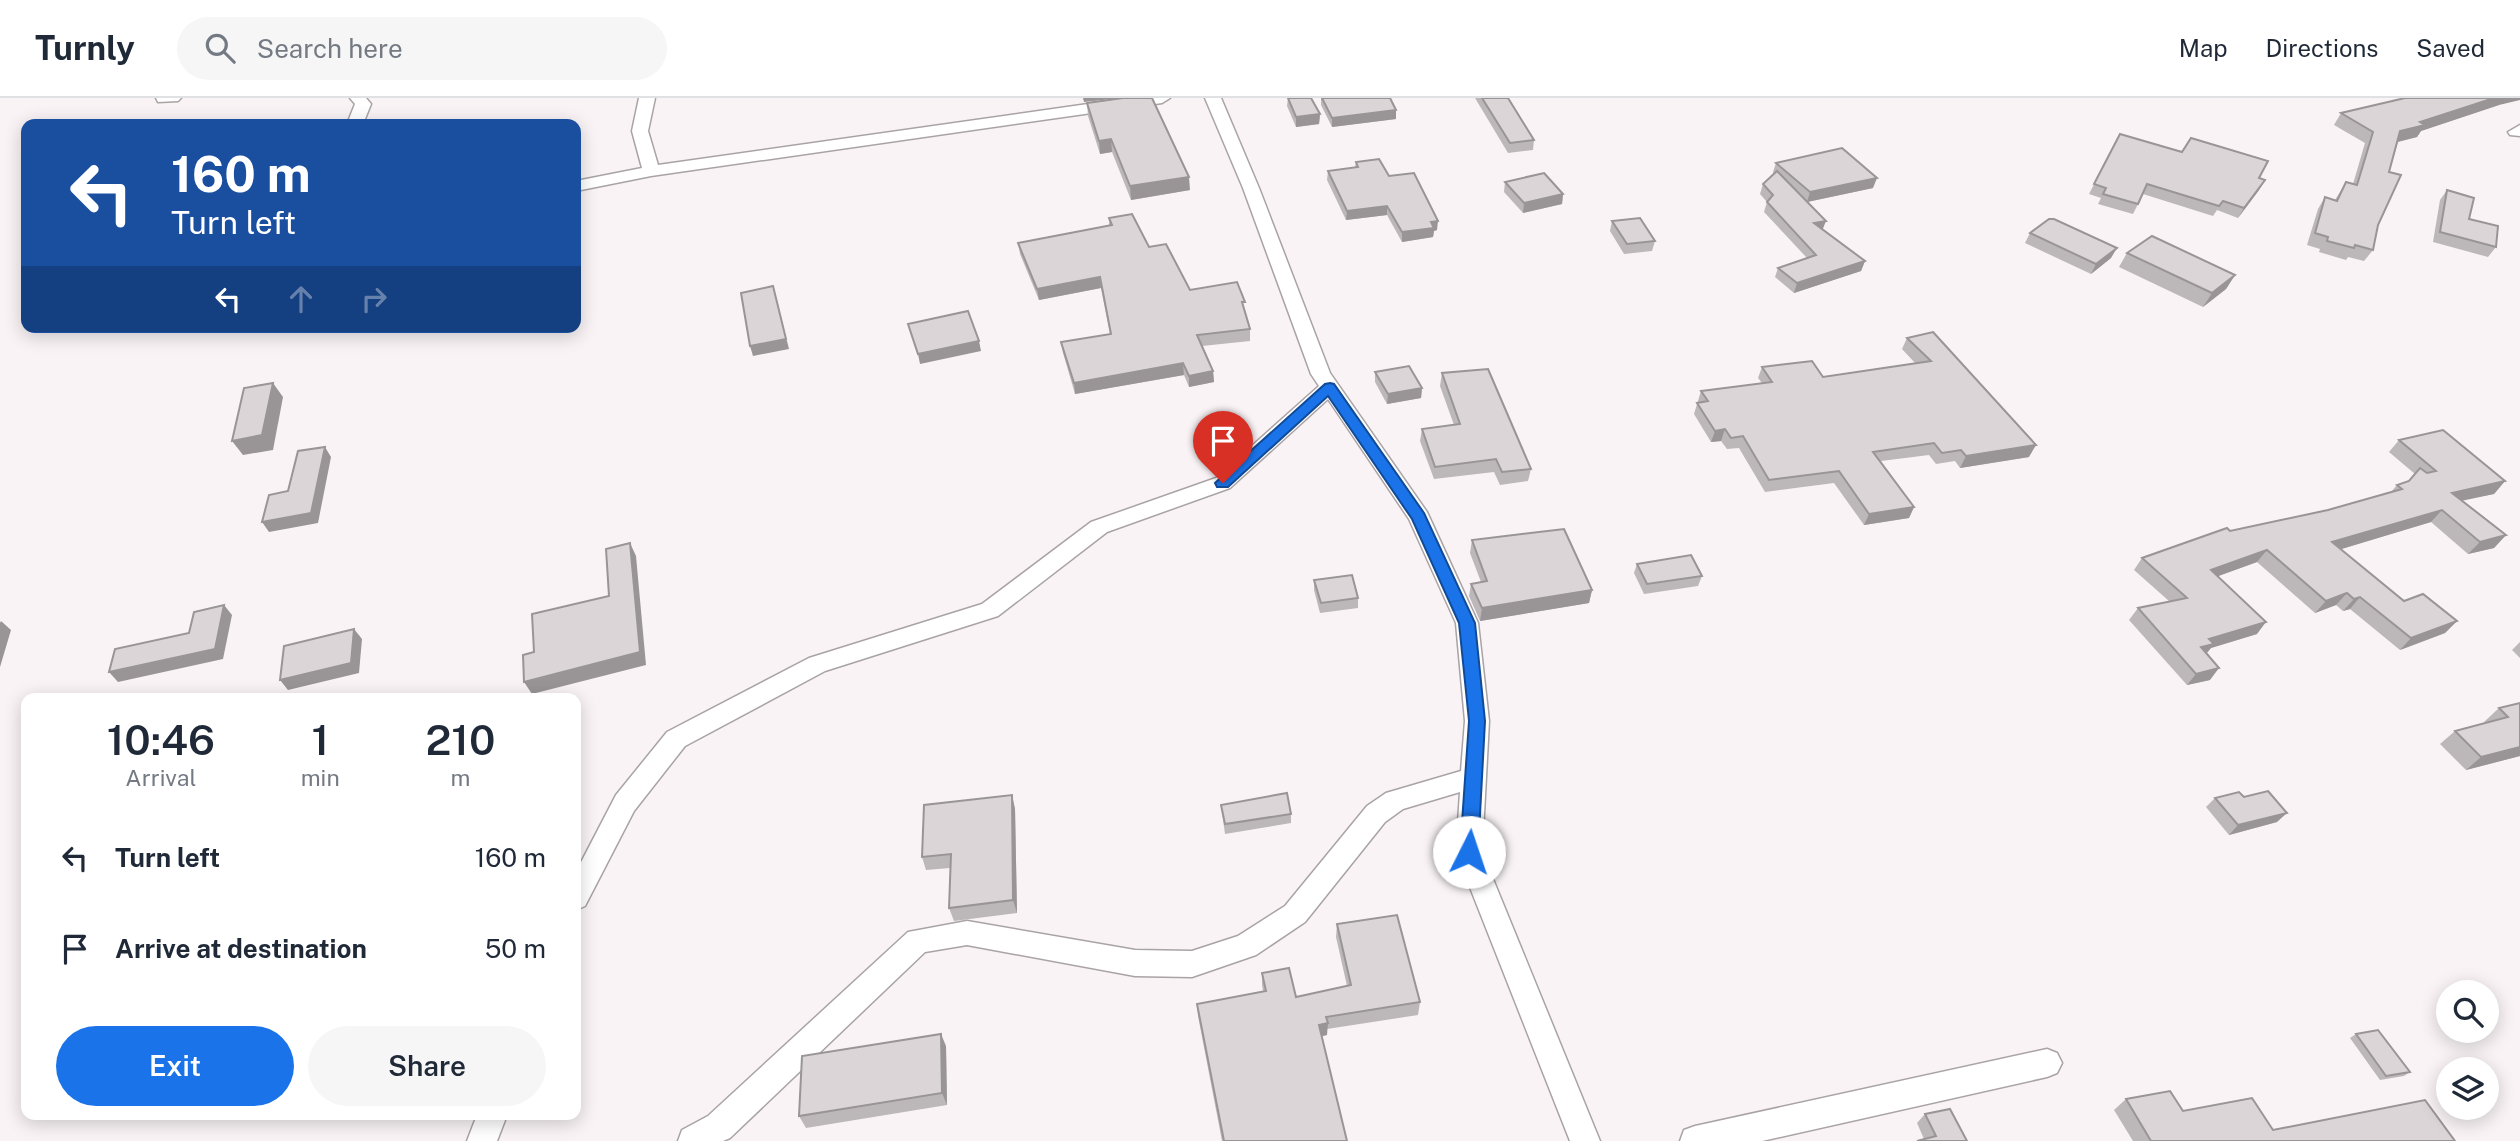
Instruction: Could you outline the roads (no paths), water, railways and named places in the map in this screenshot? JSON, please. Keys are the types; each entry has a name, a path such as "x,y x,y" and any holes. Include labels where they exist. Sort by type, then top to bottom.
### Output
{"street":[{"path":"163,98 173,98"},
{"path":"357,119 363,104 358,98"},
{"path":"647,98 639,131 651,172"},
{"path":"581,185 651,172 1162,98"},
{"path":"1213,98 1251,188 1321,374 1419,517 1467,623 1477,721 1469,852 1585,1141"},
{"path":"581,888 625,803 676,738 817,664 990,610 1098,527 1223,483 1330,387"},
{"path":"693,1141 719,1127 918,941 967,933 1135,963 1192,964 1246,946 1295,914 1376,814 1395,802 1474,778"},
{"path":"1695,1141 2047,1063"},
{"path":"482,1141 490,1120"}]}
